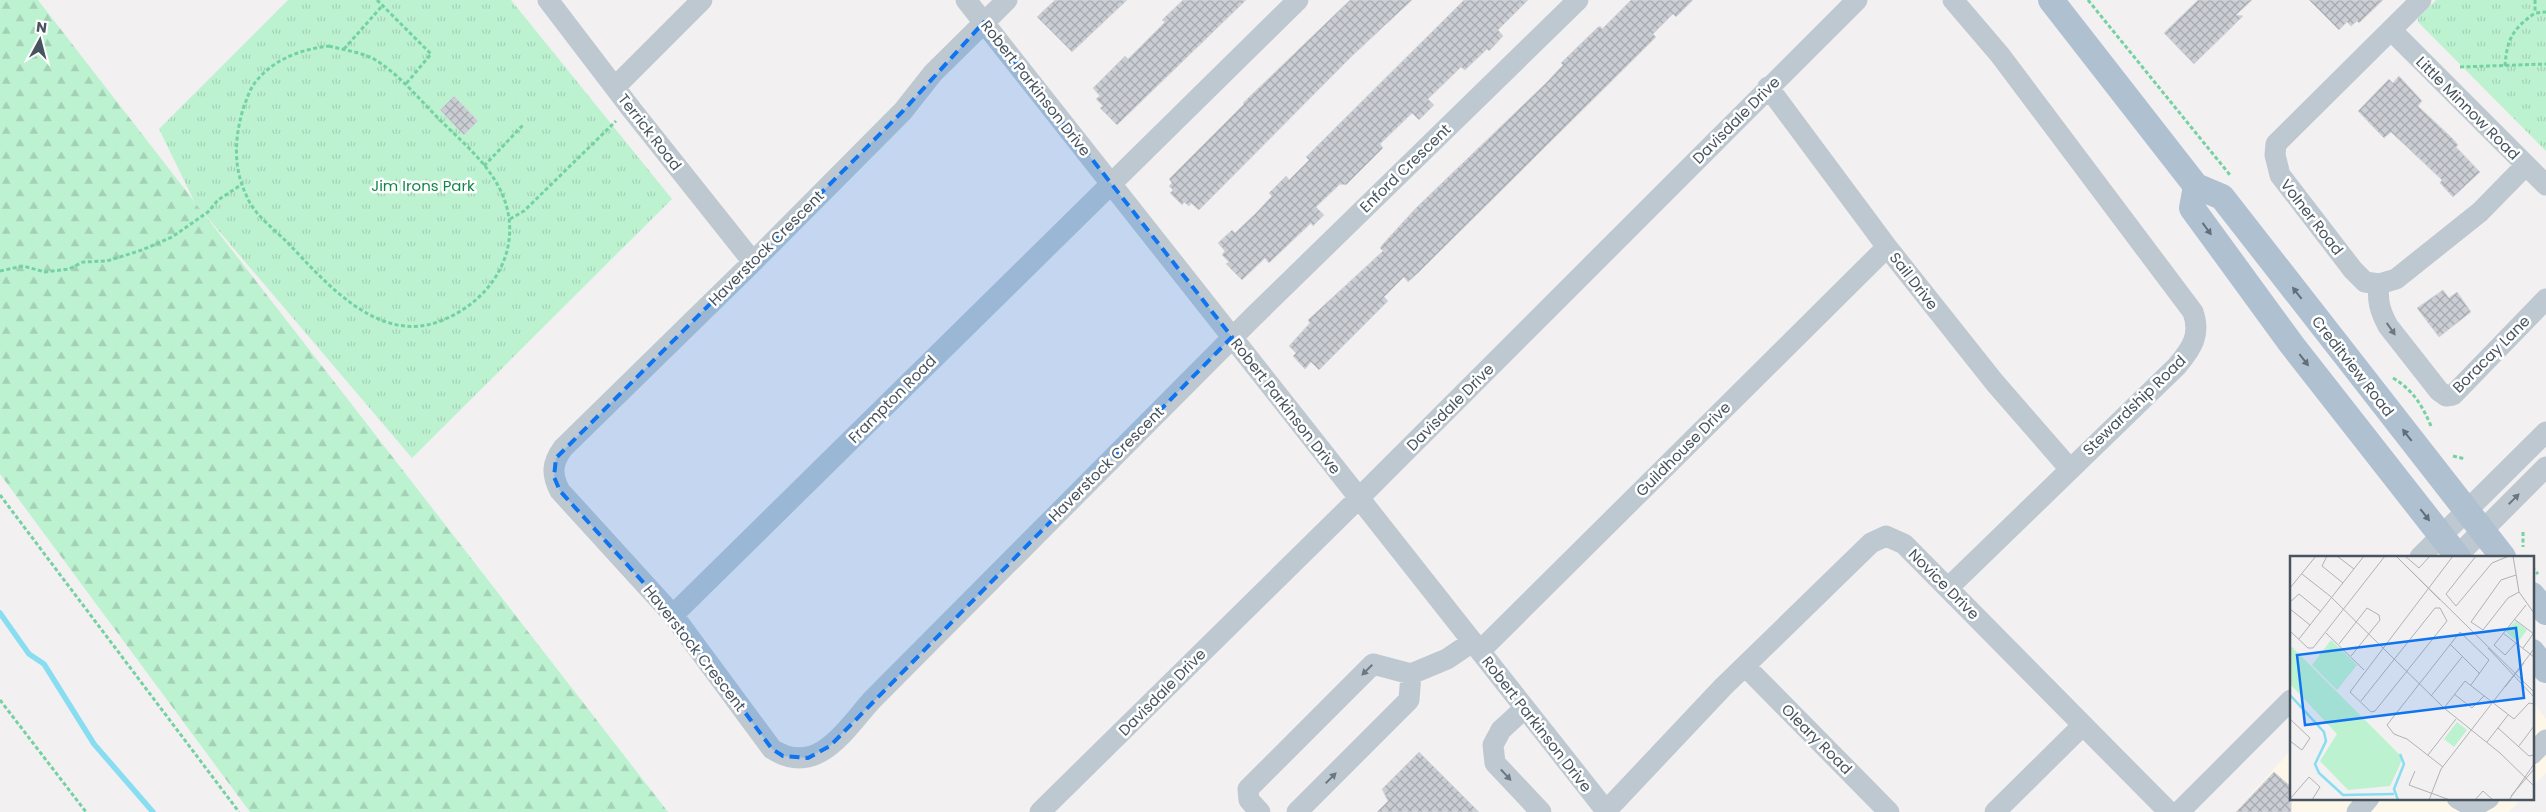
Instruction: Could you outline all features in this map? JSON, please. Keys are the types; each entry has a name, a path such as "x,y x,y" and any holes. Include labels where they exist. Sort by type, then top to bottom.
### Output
{"main road":[{"name":"Creditview Road","path":"2051,0 2196,186 2222,197 2502,556"},
{"path":"2196,186 2192,208 2292,345 2453,551"},
{"path":"2534,597 2546,612"},
{"path":"2534,655 2546,670"}],"street":[{"name":"Terrick Road","path":"548,0 753,262"},
{"path":"615,86 702,0"},
{"name":"Robert Parkinson Drive","path":"966,0 1607,812"},
{"name":"Haverstock Crescent","path":"1007,0 933,73 903,111 753,262 562,448 553,468 554,477 560,491 673,615 772,749 783,756 795,759 808,758 820,754 1232,337"},
{"path":"1111,183 1298,0"},
{"name":"Enford Crescent","path":"1232,337 1578,0"},
{"name":"Davisdale Drive","path":"1040,812 1359,498 1768,87 1858,0"},
{"name":"Stewardship Road","path":"1948,588 2069,468 2177,366 2190,350 2197,336 2197,323 2193,312 2000,55 1953,0"},
{"name":"Volner Road","path":"2380,284 2365,282 2353,270 2280,175 2275,155 2276,144 2421,0"},
{"name":"Little Minnow Road","path":"2391,30 2546,185"},
{"name":"Sail Drive","path":"1768,87 1887,247 1995,384 2069,468"},
{"path":"2380,284 2396,279 2447,241 2480,212 2526,165"},
{"name":"Frampton Road","path":"673,615 1111,183"},
{"name":"Guildhouse Drive","path":"1411,674 1476,646 1887,247"},
{"name":"Boracay Lane","path":"2380,284 2378,299 2381,314 2388,326 2439,391 2446,396 2453,395 2546,299"},
{"path":"2426,556 2453,551 2474,521 2546,432"},
{"path":"2474,521 2546,467"},
{"name":"Novice Drive","path":"1607,812 1745,666 1870,542 1886,536 1904,544 2169,812"},
{"path":"1260,812 1249,800 1248,789 1373,664 1411,674 1409,700 1297,812"},
{"name":"Oleary Road","path":"1745,666 1889,812"},
{"path":"2179,812 2290,701"},
{"path":"1525,708 1501,730 1493,745 1495,763 1541,812"},
{"path":"1995,812 2083,725"},
{"path":"2534,752 2546,740"},
{"path":"2357,812 2367,800"},
{"path":"2461,800 2473,806 2486,800"}],"path":[{"path":"377,0 431,54 405,85"},
{"path":"2535,0 2535,13"},
{"path":"344,50 382,6"},
{"path":"2505,66 2507,48 2512,34 2535,13 2546,12"},
{"path":"329,46 373,59 393,73 405,85 484,166 496,182 506,202 510,219 507,249 500,268 490,286 461,312 435,324 411,326 394,324 362,311 348,303 324,281 249,202 241,185 235,152 238,128 247,98 257,79 283,59 311,48 329,46"},
{"path":"2460,67 2546,64"},
{"path":"510,219 524,211 616,121"},
{"path":"484,166 523,125"},
{"path":"0,271 23,266 45,272 69,269 83,262 107,261 142,250 172,237 208,212 218,200 241,185"},
{"path":"0,495 239,812"},
{"path":"0,700 86,812"}],"highlighted area":[{"path":"984,22 1232,337 830,746 808,758 783,756 772,749 673,615 560,491 554,477 556,458 903,111"}],"shaded area":[{"path":"2534,704 2546,719 2546,773 2534,785"},
{"path":"2290,751 2290,800 2520,800 2509,812 2235,812"}],"green space":[{"path":"0,0 38,0 668,812 250,812 0,474"},
{"name":"Jim Irons Park","path":"288,0 511,0 672,199 412,458 195,203 159,129"},
{"path":"2436,0 2546,0 2546,151 2418,22 2418,18"}],"building":[{"path":"1055,0 1127,0 1072,52 1037,17"},
{"path":"1183,0 1246,0 1117,125 1100,108 1103,106 1096,99 1100,96 1093,88 1125,56 1128,59 1165,22 1162,20"},
{"path":"1350,0 1412,0 1352,56 1199,210 1191,203 1189,206 1184,202 1182,205 1170,193 1173,190 1169,186 1172,183 1169,179 1243,103"},
{"path":"1464,0 1528,0 1498,30 1503,36 1489,51 1487,49 1465,70 1461,67 1428,99 1434,105 1419,120 1412,113 1380,144 1383,148 1346,185 1340,184 1316,207 1324,215 1313,226 1311,223 1269,263 1265,258 1242,280 1226,264 1229,262 1222,255 1225,251 1218,243 1232,230 1235,233 1256,213 1272,196 1269,193 1286,176 1289,180 1309,160 1306,157"},
{"path":"1631,0 1693,0 1676,17 1673,14 1653,34 1656,37 1419,272 1408,282 1404,277 1384,297 1388,301 1319,370 1311,362 1305,369 1293,356 1296,353 1289,346 1310,323 1308,320 1383,251 1380,248 1383,244 1416,208 1546,83 1563,65 1561,63 1597,28 1600,26 1602,29"},
{"path":"2198,0 2252,0 2236,15 2243,16 2194,64 2164,33"},
{"path":"2309,0 2383,0 2359,23 2357,21 2351,26 2347,22 2339,30"},
{"path":"2399,76 2422,101 2418,106 2453,139 2458,145 2456,147 2480,172 2453,197 2440,183 2442,180 2391,132 2384,138 2358,111 2389,79 2393,83"},
{"path":"454,96 478,121 464,135 440,110"},
{"path":"2443,290 2449,298 2457,292 2471,312 2439,337 2417,308"},
{"path":"1419,752 1479,812 1377,812 1388,801 1382,789"},
{"path":"2274,772 2290,786 2291,812 2236,812"}],"waterway":[{"path":"0,613 29,654 44,664 94,744 153,812"}]}
